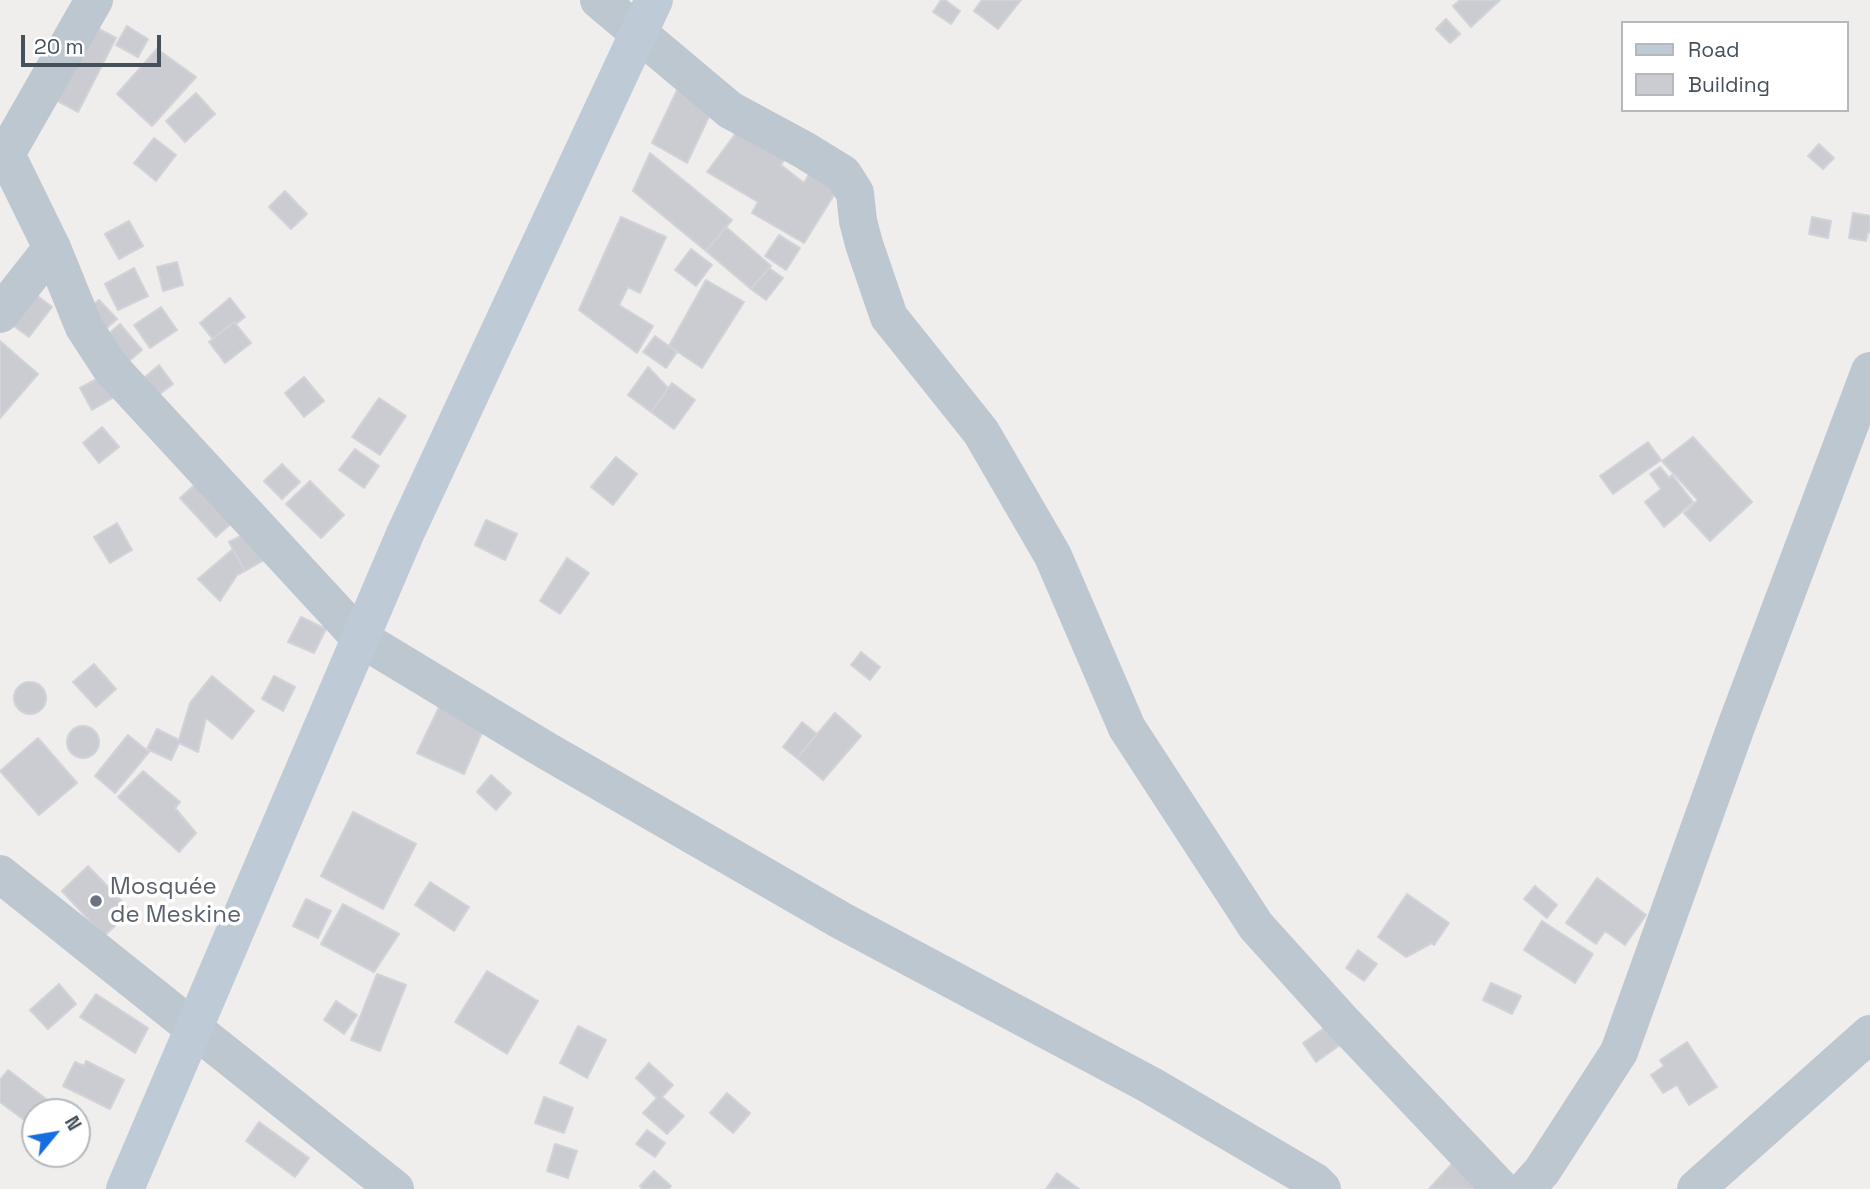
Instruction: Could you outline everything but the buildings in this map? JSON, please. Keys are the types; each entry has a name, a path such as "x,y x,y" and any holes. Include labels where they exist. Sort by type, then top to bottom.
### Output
{"main road":[{"path":"125,1189 410,521 646,16"}],"street":[{"path":"94,0 3,153 52,248 85,327 110,367 360,638 547,751 830,914 1150,1085 1315,1182 1322,1189"},
{"path":"599,0 646,16 730,110 844,174 855,193 864,244 889,317 981,432 1053,556 1127,728 1256,926 1501,1189"},
{"path":"0,314 52,248"},
{"path":"1525,1189 1542,1171 1619,1052 1728,749 1870,371"},
{"path":"0,874 395,1189"},
{"path":"1696,1189 1870,1034"}],"place":[{"name":"Mosquée de Meskine","path":"96,901"}]}
